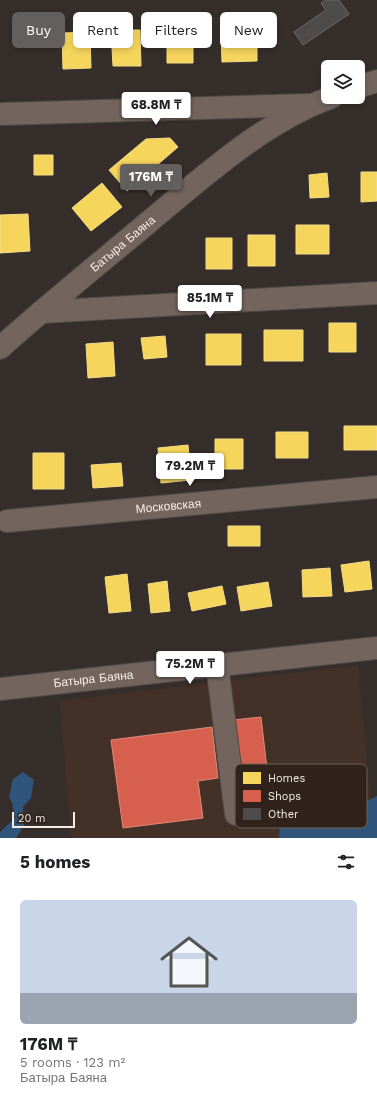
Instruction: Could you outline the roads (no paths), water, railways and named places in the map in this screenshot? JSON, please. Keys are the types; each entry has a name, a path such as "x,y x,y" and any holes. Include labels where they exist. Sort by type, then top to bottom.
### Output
{"street":[{"path":"365,85 377,81"},
{"name":"Батыра Баяна","path":"0,348 181,195 246,144 278,122 321,101"},
{"path":"0,114 312,104"},
{"path":"41,312 377,293"},
{"name":"Московская","path":"7,521 377,487"},
{"name":"Батыра Баяна","path":"0,689 377,648"},
{"path":"217,665 235,806"}],"water":[{"path":"23,772 34,780 31,798 23,807 24,825 16,838 0,838 0,832 15,818 9,796 13,779"},
{"path":"377,796 377,838 279,838 280,828 367,828 367,801"}]}
